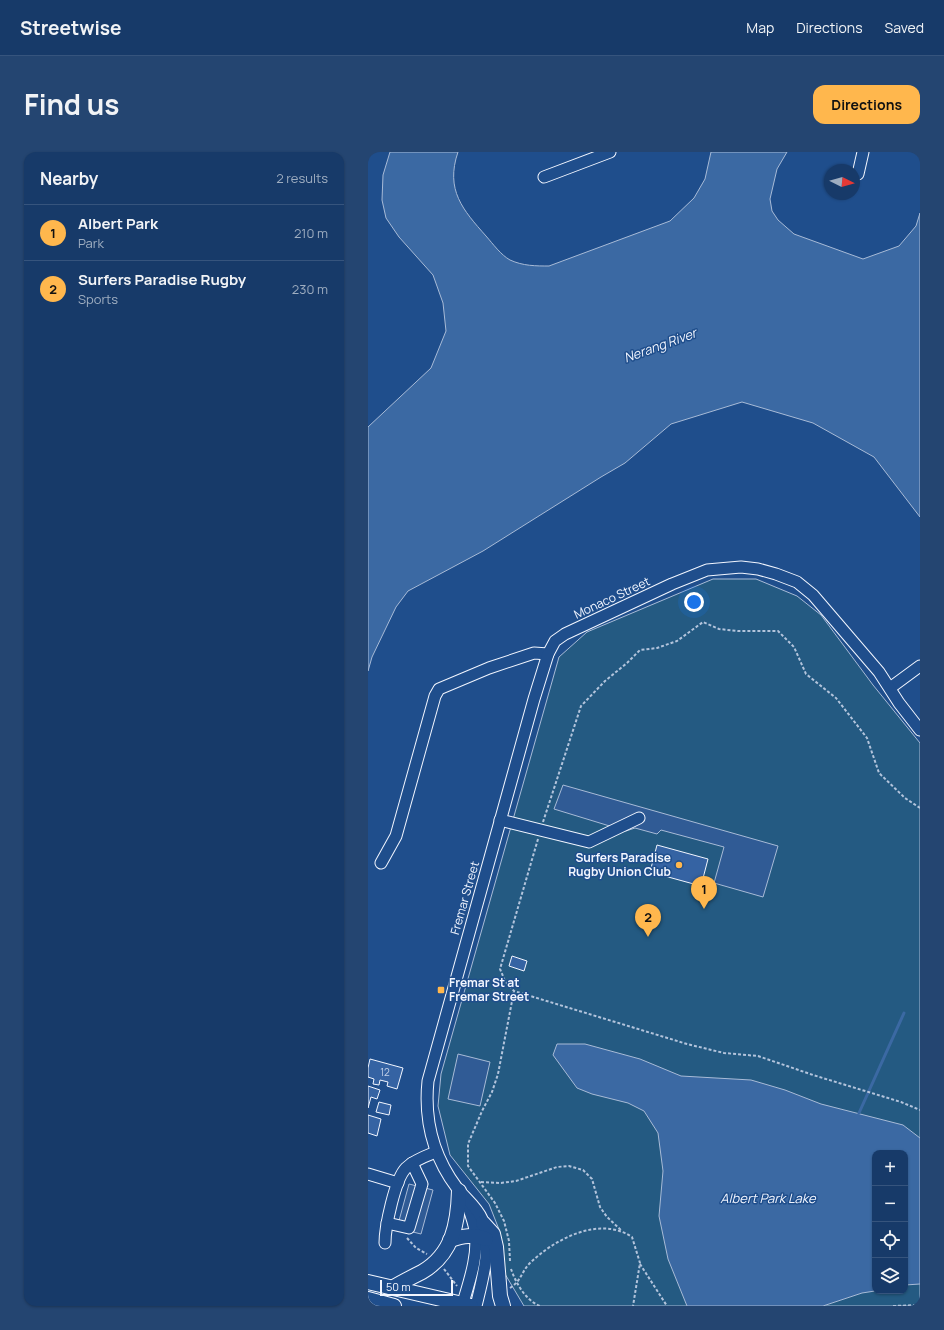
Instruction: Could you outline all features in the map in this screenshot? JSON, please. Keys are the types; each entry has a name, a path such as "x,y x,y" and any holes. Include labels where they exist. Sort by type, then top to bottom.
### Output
{"main road":[{"path":"392,1288 421,1272 441,1255 456,1226 463,1195"},
{"path":"483,1223 493,1234 496,1247 500,1296 503,1306"},
{"path":"450,1240 464,1236 481,1237"},
{"path":"368,1282 468,1305"},
{"path":"368,1299 394,1306"}],"street":[{"path":"544,177 610,152"},
{"path":"860,165 863,152"},
{"name":"Monaco Street","path":"548,654 555,641 565,634 672,584 706,570 747,567 758,569 797,582 813,595 879,672 920,730"},
{"path":"381,863 396,836 435,696 439,689 489,668 534,653 548,654"},
{"name":"Fremar Street","path":"468,1305 476,1246 481,1237 483,1223 477,1210 463,1195 446,1172 436,1152 430,1133 427,1109 427,1091 430,1071 548,654"},
{"path":"890,688 920,666"},
{"path":"500,820 588,842 639,818"},
{"path":"385,1243 387,1222 398,1182 405,1169 412,1163 436,1152"},
{"path":"387,1222 409,1228 422,1184 412,1163"},
{"path":"368,1174 398,1182"},
{"name":"Fremar Street","path":"463,1195 481,1237"}],"path":[{"path":"920,808 905,798 879,773 867,738 836,698 806,674 794,647 778,631 738,631 719,629 703,622 677,641 657,648 640,650 627,664 605,681 581,706 540,830 500,969 505,981 514,992 687,1044 724,1053 758,1056 812,1076 920,1110"},
{"path":"514,992 498,1074 492,1092 468,1144 468,1166 495,1203 504,1221 509,1241 510,1269 517,1284 529,1299 540,1306"},
{"path":"480,1182 501,1183 516,1181 558,1168 570,1166 583,1170 592,1179 600,1207 607,1217 632,1237 640,1263 667,1306"},
{"path":"506,1289 517,1284 527,1266 531,1262 561,1240 584,1230 607,1229 623,1231"},
{"path":"406,1237 416,1248 430,1255"},
{"path":"633,1306 640,1263"},
{"path":"440,1265 459,1288"},
{"path":"893,1306 920,1305"}],"shaded area":[{"path":"713,579 756,579 797,596 821,615 873,685 920,743 920,1306 524,1306 505,1274 500,1232 489,1204 450,1155 438,1106 441,1074 559,657 587,632"},
{"path":"563,785 778,846 763,897 714,883 724,847 661,830 657,834 635,828 626,831 554,809"},
{"path":"458,1054 490,1062 480,1106 448,1099"},
{"path":"409,1184 433,1190 421,1234 397,1228"}],"water":[{"name":"Nerang River","path":"390,152 458,152 455,165 455,188 458,198 464,208 503,255 515,262 530,265 549,266 670,221 694,198 705,179 711,152 787,152 777,169 770,199 772,211 778,220 794,234 863,259 899,246 916,226 920,213 920,517 874,457 813,423 742,402 671,424 625,463 483,551 408,591 396,607 372,657 368,671 368,427 431,368 446,331 443,303 433,275 399,237 386,218 382,200 383,175"},
{"name":"Albert Park Lake","path":"557,1044 585,1044 640,1059 681,1076 751,1080 785,1090 821,1104 903,1125 920,1138 920,1284 908,1285 908,1150 872,1150 872,1291 862,1293 823,1306 687,1306 668,1259 659,1216 663,1171 658,1133 644,1111 628,1103 592,1094 577,1088 553,1055"}],"building":[{"name":"Surfers Paradise Rugby Union Club","path":"657,845 708,859 701,886 650,872"},
{"path":"512,956 527,961 524,971 509,966"},
{"path":"370,1059 403,1068 397,1089 387,1086 388,1082 380,1080 379,1085 373,1084 374,1079 368,1077"},
{"path":"368,1086 380,1090 377,1099 371,1097 368,1108"},
{"path":"379,1102 391,1105 389,1115 376,1112"},
{"path":"368,1115 381,1119 377,1136 368,1133"}],"waterway":[{"path":"859,1113 904,1013"}],"place":[{"name":"Surfers Paradise Rugby Union Club","path":"679,865"},
{"name":"Albert Park","path":"704,909"},
{"name":"Surfers Paradise Rugby","path":"648,937"},
{"name":"Fremar St at Fremar Street","path":"441,990"}]}
